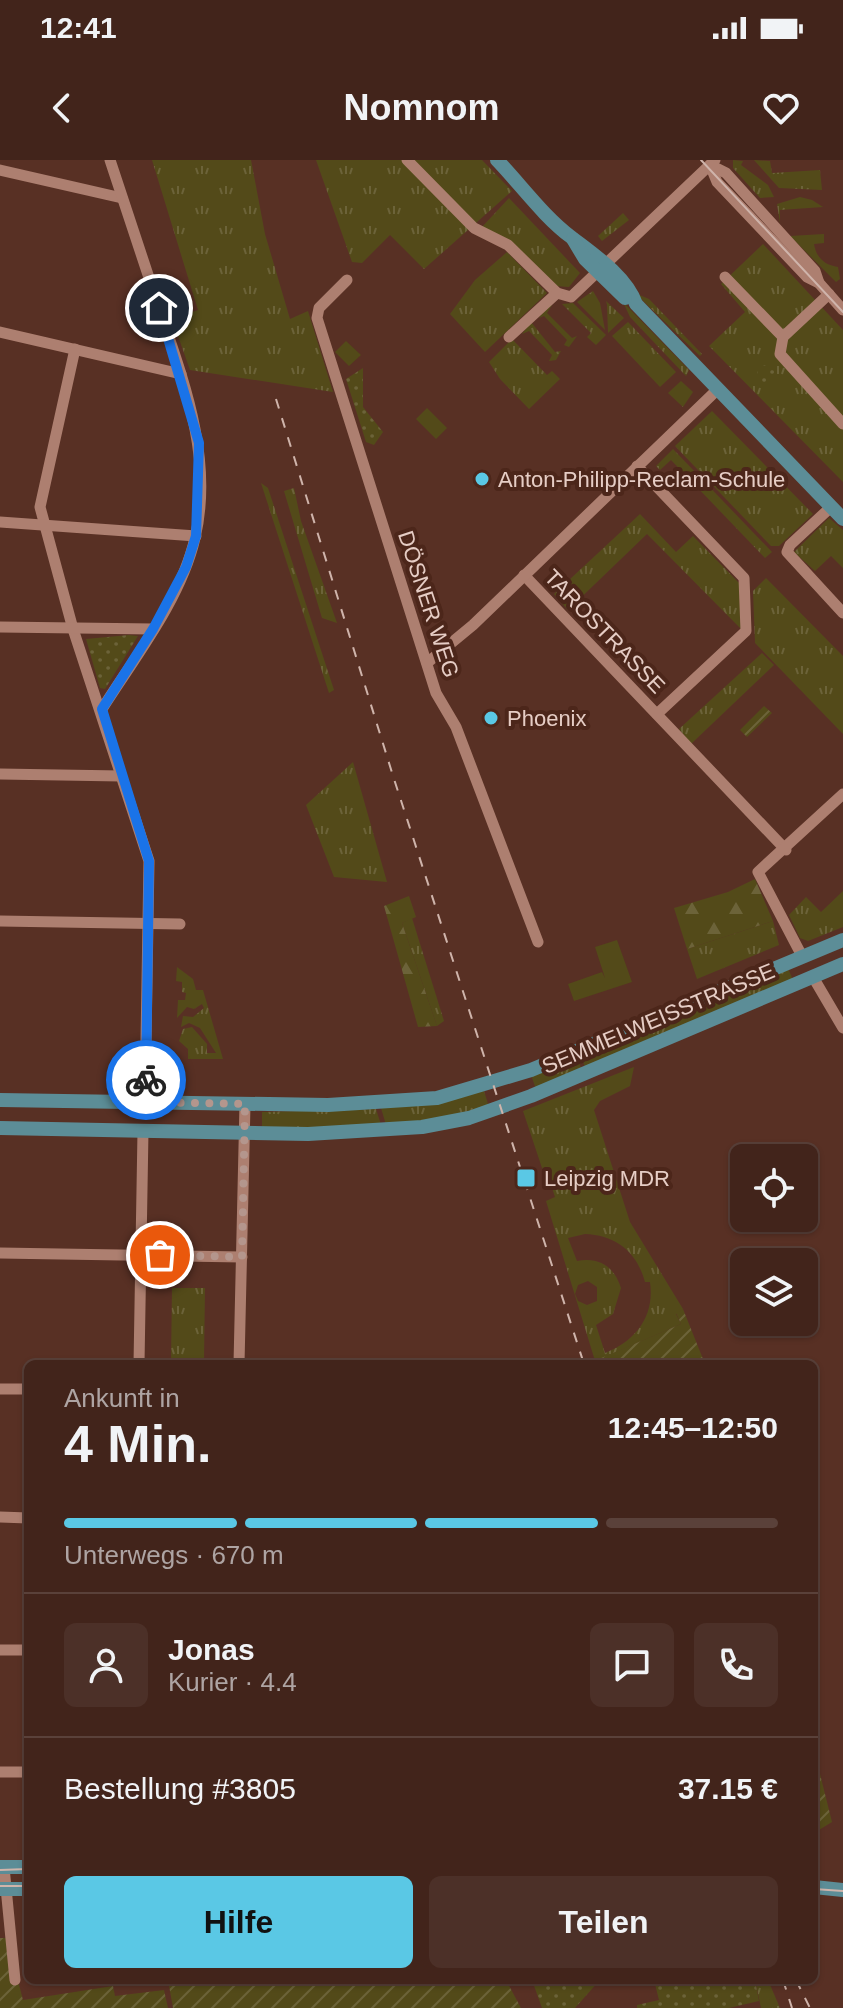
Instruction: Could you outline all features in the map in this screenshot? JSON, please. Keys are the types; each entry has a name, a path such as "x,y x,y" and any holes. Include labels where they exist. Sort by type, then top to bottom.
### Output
{"main road":[{"path":"497,160 573,239 587,246 602,269 630,293 636,304 843,519"},
{"name":"SEMMELWEISSTRASSE","path":"0,1100 392,1104 437,1098 508,1079 843,940"},
{"path":"802,956 813,977"},
{"name":"SEMMELWEISSTRASSE","path":"0,1128 244,1133 386,1132 441,1124 515,1102 843,964"},
{"path":"2,1867 24,1867"},
{"path":"818,1887 843,1890"},
{"path":"2,1889 24,1889"}],"street":[{"path":"102,709 153,629 186,567 196,536 199,443 181,374 110,160"},
{"path":"407,160 470,225 508,245 557,293 571,297 710,162 717,182 807,277 819,283 843,310"},
{"path":"0,170 122,198"},
{"path":"725,277 783,337"},
{"name":"DÖSNER WEG","path":"347,280 319,308 317,318 436,693 456,727 538,942"},
{"path":"509,337 557,293"},
{"path":"829,294 783,337 782,360 843,424"},
{"path":"0,332 181,374"},
{"path":"75,349 40,507 73,629 102,709 149,861 145,1102"},
{"name":"TAROSTRASSE","path":"427,663 524,575 718,389"},
{"name":"TAROSTRASSE","path":"637,466 744,578 746,631 657,714"},
{"path":"831,507 790,545 787,552 843,613"},
{"path":"0,522 196,536"},
{"name":"TAROSTRASSE","path":"524,575 786,850"},
{"path":"0,627 153,629"},
{"path":"0,774 121,776"},
{"name":"SEMMELWEISSTRASSE","path":"802,956 758,872 786,850 843,794"},
{"path":"0,921 180,924"},
{"path":"813,977 843,1028"},
{"path":"239,1360 245,1104"},
{"path":"139,1360 143,1131"},
{"path":"0,1253 242,1257"},
{"path":"0,1389 24,1389"},
{"path":"0,1517 24,1518"},
{"path":"0,1650 24,1650"},
{"path":"0,1772 24,1772"},
{"path":"2,1867 2,1889 15,1980"}],"green space":[{"path":"152,160 251,160 265,234 290,319 308,311 333,392 190,370 172,319 198,310"},
{"path":"316,160 482,160 512,191 424,269 390,235 362,263 352,262"},
{"path":"733,160 743,161 741,165 768,185 774,197 760,198 733,168"},
{"path":"754,160 770,161 772,173 820,170 822,190 779,188"},
{"path":"800,197 823,207 780,210 780,223 777,204"},
{"path":"509,198 580,273 569,287 555,286 516,246 482,227"},
{"path":"623,213 629,220 602,241 598,236"},
{"path":"824,234 824,243 814,244 815,249 825,262 838,267 840,279 836,282 790,236"},
{"path":"763,244 843,330 843,482 709,346 745,312 721,284"},
{"path":"507,252 547,293 485,352 450,314 475,280"},
{"path":"593,291 600,303 605,330 577,302"},
{"path":"635,293 649,299 702,354 700,356"},
{"path":"606,301 624,318 608,333 607,305"},
{"path":"623,302 689,370 686,376 630,317"},
{"path":"573,303 606,335 596,345 587,337 591,333 562,304"},
{"path":"552,305 547,313 572,338 577,336 569,347 564,345 567,340 544,316 539,318 547,306"},
{"path":"531,322 555,352 561,351 556,360 549,361 552,355 529,331 522,334"},
{"path":"628,322 676,372 660,387 612,336"},
{"path":"512,339 547,375 552,371 560,379 529,409 500,379 489,362"},
{"path":"346,341 361,355 349,366 335,352"},
{"path":"767,365 774,368 777,375 774,382 767,385 760,382 757,375 760,368"},
{"path":"363,368 363,407 383,432 374,445 366,442 346,379"},
{"path":"681,381 693,392 683,407 668,393"},
{"path":"427,408 447,428 436,439 416,419"},
{"path":"712,411 813,514 779,546 771,546 675,446"},
{"path":"673,449 772,552 765,558 671,460 660,470 656,466"},
{"path":"261,483 268,488 334,690 329,693"},
{"path":"294,488 301,521 337,623 322,618 284,491"},
{"path":"640,514 676,552 693,536 741,585 742,630 647,534 568,610 554,594"},
{"path":"829,518 843,530 843,568 831,556 815,571 794,552"},
{"path":"766,578 843,656 843,734 755,643 753,591"},
{"path":"138,636 105,689 100,688 86,639"},
{"path":"762,653 774,665 691,744 679,729"},
{"path":"764,706 772,713 747,737 740,730"},
{"path":"353,762 387,882 334,877 306,805"},
{"path":"755,879 773,921 687,949 674,908 728,892"},
{"path":"843,891 843,927 808,941 800,938 789,915 806,897 821,912"},
{"path":"409,896 416,917 402,923 437,1026 418,1027 384,906"},
{"path":"412,918 444,1021 437,1026 402,923"},
{"path":"773,921 779,945 697,979 687,949"},
{"path":"617,940 632,982 574,1001 568,984 602,972 605,978 595,947"},
{"path":"787,966 793,980 586,1069 580,1055"},
{"path":"177,967 193,979 196,990 203,990 223,1059 188,1059 188,1049 179,1041 183,1029 192,1027 207,1044 207,1053 216,1053 200,1028 189,1023 181,1027 183,1016 193,1017 204,1008 202,1004 194,1009 187,1007 177,1018 178,1000 185,1000 186,993 182,992 182,982 176,981"},
{"path":"576,1056 582,1070 536,1089 531,1075"},
{"path":"634,1067 630,1086 600,1101 594,1110 630,1222 683,1309 676,1314 681,1324 595,1360 546,1201 555,1197 552,1188 549,1189 523,1111","holes":["596,1235 615,1242 631,1254 645,1282 650,1282 651,1294 641,1326 626,1342 605,1353 596,1325 613,1314 621,1288 605,1265 592,1260 577,1261 568,1238","588,1281 597,1287 597,1301 587,1305 578,1301 575,1294 578,1285"]},
{"path":"484,1091 489,1107 387,1128 381,1108"},
{"path":"376,1109 382,1128 262,1129 262,1112"},
{"path":"172,1288 205,1288 204,1360 171,1360"},
{"path":"683,1309 703,1360 599,1360 681,1324 676,1313"},
{"path":"818,1766 832,1822 818,1831"},
{"path":"0,1938 7,1938 23,2000 113,1986 115,1996 164,1990 168,2008 0,2008"},
{"path":"169,1984 508,1984 521,2008 173,2008"},
{"path":"533,1984 596,1984 575,2008 542,2008"},
{"path":"655,1984 756,1984 759,2001 729,2008 637,2008 637,2005 659,2000"},
{"path":"756,1984 770,1984 780,2008 761,2008"}],"tram line":[{"path":"701,160 843,312"},
{"path":"0,1870 24,1869"},
{"path":"0,1886 24,1886"},
{"path":"818,1889 843,1891"}],"railway":[{"path":"276,399 394,779 583,1360"},
{"path":"784,1984 792,2008"},
{"path":"798,1984 810,2008"}],"way so far":[{"path":"146,1080 145,1102 245,1104 242,1257 160,1255"}],"place":[{"name":"Anton-Philipp-Reclam-Schule","path":"482,479"},
{"name":"Phoenix","path":"491,718"},
{"name":"Leipzig MDR","path":"526,1178"}],"route":[{"path":"146,1080 149,861 102,709 153,629 186,567 196,536 199,443 159,308"}]}
